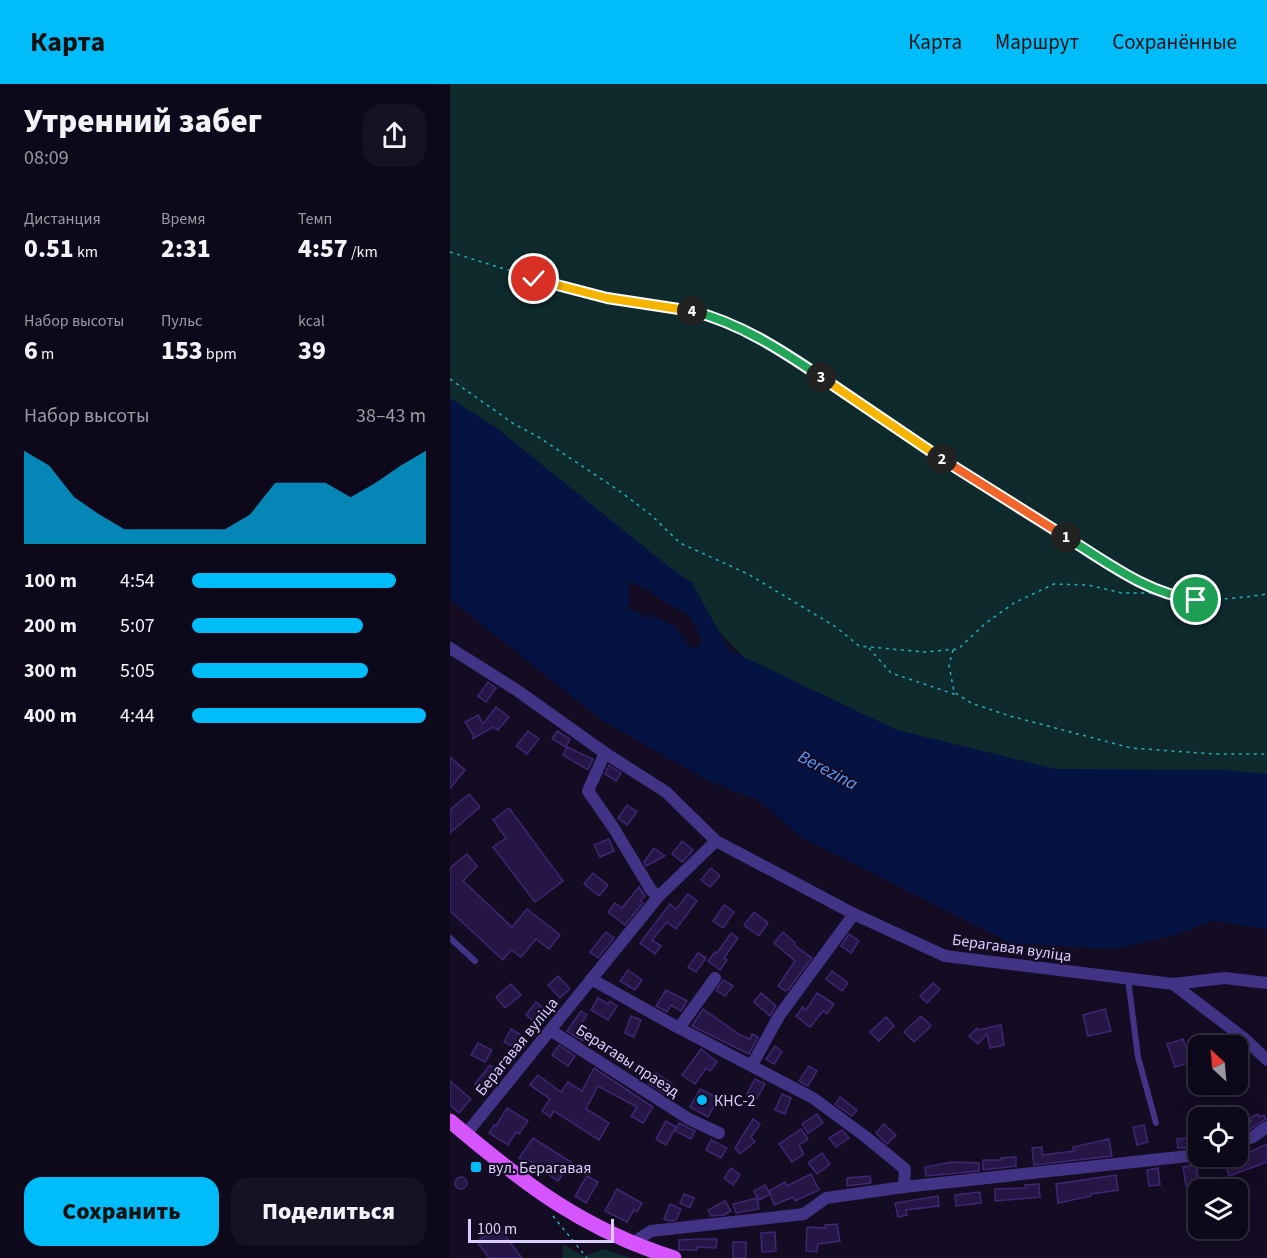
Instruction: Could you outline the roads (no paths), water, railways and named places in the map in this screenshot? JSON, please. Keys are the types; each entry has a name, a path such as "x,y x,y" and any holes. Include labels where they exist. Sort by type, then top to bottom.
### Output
{"main road":[{"path":"450,1121 528,1185 566,1211 602,1230 674,1258"}],"street":[{"name":"Берагавая вуліца","path":"450,648 518,691 605,753 666,792 716,841 854,914 945,956 1173,984 1225,978 1267,983"},
{"path":"605,753 588,791 651,890 658,897"},
{"name":"Берагавая вуліца","path":"466,1134 658,897 716,841"},
{"path":"752,1065 779,1016 854,914"},
{"path":"679,1028 714,978"},
{"path":"591,979 813,1098 905,1169 904,1187"},
{"path":"1173,984 1245,1039 1267,1060"},
{"name":"Берагавы праезд","path":"550,1030 689,1119 719,1133"},
{"path":"1248,1139 1267,1127"},
{"path":"637,1245 640,1238 651,1231 804,1214 826,1198 904,1187 1188,1156"}],"lane":[{"path":"450,938 475,961"},
{"path":"1128,979 1138,1057 1156,1123"}],"water":[{"name":"Berezina","path":"450,398 495,427 692,583 729,650 897,730 1056,769 1225,770 1267,774 1267,929 1213,921 1172,936 1115,949 1010,943 802,838 760,801 709,781 603,721 450,599","holes":["628,581 647,589 664,602 689,615 702,639 699,646 692,648 669,622 649,613 645,619 640,613 627,608 630,602"]}],"place":[{"name":"КНС-2","path":"702,1100"},
{"name":"вул. Берагавая","path":"476,1167"}]}
